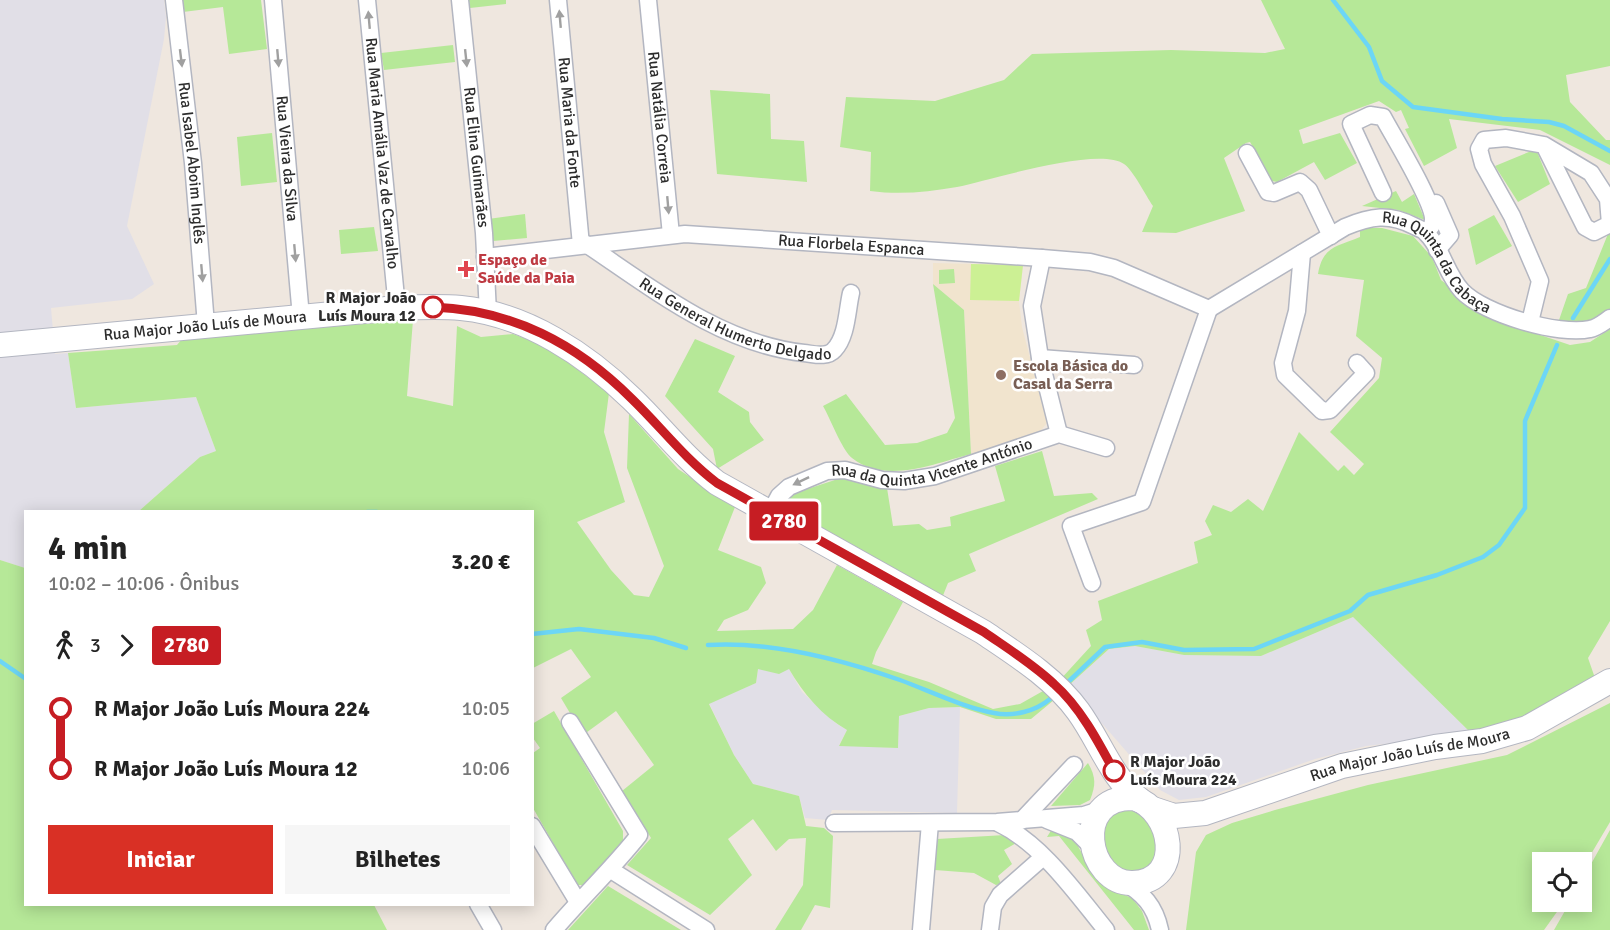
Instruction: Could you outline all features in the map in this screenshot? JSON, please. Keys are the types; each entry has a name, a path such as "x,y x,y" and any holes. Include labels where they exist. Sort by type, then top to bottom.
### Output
{"street":[{"name":"Rua Isabel Aboim Inglês","path":"174,0 193,163 206,326"},
{"name":"Rua Vieira da Silva","path":"273,0 301,317"},
{"name":"Rua Maria Amália Vaz de Carvalho","path":"367,0 397,308"},
{"name":"Rua Elina Guimarães","path":"460,0 485,257 488,313"},
{"name":"Rua Maria da Fonte","path":"558,0 584,244"},
{"name":"Rua Natália Correia","path":"648,0 671,235"},
{"path":"1383,193 1351,124 1370,115 1383,117 1415,177 1433,218 1431,228 1426,232"},
{"path":"1530,322 1540,281 1512,216 1483,164 1479,149 1484,140 1506,138 1544,145 1591,173 1608,199 1610,224 1594,232 1584,227 1544,145"},
{"path":"1247,153 1268,192 1274,193 1300,182 1309,190 1331,236"},
{"path":"1415,177 1439,207 1450,235 1437,250"},
{"name":"Rua Quinta da Cabaça","path":"1209,309 1331,236 1366,218 1383,216 1400,219 1426,232 1455,282 1482,306 1530,322 1575,331 1593,329 1610,318"},
{"name":"Rua Florbela Espanca","path":"485,257 671,235 1042,258 1090,262 1114,268 1209,309"},
{"name":"Rua General Humerto Delgado","path":"584,244 688,313 774,350 821,355 834,351 841,340 851,293"},
{"path":"1302,253 1296,311 1283,363 1285,375 1322,411 1330,410 1366,373 1357,363"},
{"path":"1042,258 1032,306 1040,358 1059,434 1106,448"},
{"name":"Rua Major João Luís de Moura","path":"0,345 397,308 462,308 512,319 556,340 632,399 701,471 770,513 984,632 1009,649 1055,684 1076,709 1123,785 1147,805 1174,816 1205,813 1342,766 1435,747 1482,741 1527,728 1610,681"},
{"path":"1092,582 1071,526 1142,502 1209,309"},
{"path":"1040,358 1134,365"},
{"name":"Rua da Quinta Vicente António","path":"770,513 779,496 789,487 827,471 845,470 882,480 904,481 935,476 1059,434"},
{"path":"554,930 578,902 611,870 639,835 570,722"},
{"name":"Rua Major João Luís de Moura","path":"1094,737 1106,782 1102,807"},
{"path":"1021,821 1074,765"},
{"path":"834,823 1021,821 1084,815 1127,798 1147,805 1167,838 1167,859 1154,908"},
{"path":"1102,807 1091,833 1094,848 1107,872 1137,891 1154,908 1160,930"},
{"name":"Rua Major João Luís de Moura","path":"1167,859 1182,831 1205,813"},
{"path":"1044,819 1071,828 1094,848"},
{"path":"998,822 1025,839 1042,858 1055,868 1106,930"},
{"path":"921,930 930,823"},
{"path":"534,829 578,902"},
{"path":"990,930 993,907 1000,895 1042,858"},
{"path":"1121,881 1134,883 1149,879 1167,859"},
{"path":"611,870 706,930"},
{"path":"479,906 493,930"}],"shaded area":[{"path":"0,0 164,0 166,17 164,39 127,226 154,284 132,299 51,308 55,354 68,353 76,408 196,397 216,451 200,457 140,510 24,510 24,568 0,560"},
{"name":"Escola Básica do Casal da Serra","path":"933,263 1023,265 1019,301 1022,327 1047,423 1038,434 971,454 964,310 933,284"},
{"path":"1353,617 1472,734 1366,746 1315,759 1206,797 1179,800 1160,790 1079,697 1067,687 1109,649 1135,646 1184,655 1261,656"},
{"path":"758,668 789,669 802,692 837,724 847,730 839,745 898,748 899,716 929,708 960,707 957,813 832,810 828,820 805,818 799,796 753,784 734,755 709,703 756,683"}],"green space":[{"path":"181,0 261,0 267,49 229,54 223,7 183,12"},
{"path":"469,0 506,0 506,4 470,8"},
{"path":"1261,0 1610,0 1610,66 1566,75 1570,102 1606,140 1610,140 1610,165 1540,130 1449,119 1457,148 1424,166 1405,129 1409,128 1401,110 1396,112 1379,101 1299,130 1303,144 1340,133 1357,163 1325,180 1314,162 1277,182 1272,181 1250,142 1246,143 1224,158 1245,211 1176,233 1142,232 1153,206 1128,167 1111,160 1092,159 1069,162 957,187 925,192 892,193 870,191 871,152 840,147 846,97 935,101 1004,80 1032,54 1171,50 1265,53 1285,49"},
{"path":"453,45 455,62 384,70 381,53"},
{"path":"710,90 770,94 771,139 804,141 807,182 717,174"},
{"path":"272,133 277,182 241,186 237,137"},
{"path":"1536,149 1550,184 1518,202 1495,166"},
{"path":"1396,191 1402,202 1414,194 1425,220 1398,210 1362,206"},
{"path":"525,214 527,238 493,241 488,219"},
{"path":"1494,215 1512,246 1476,265 1468,229"},
{"path":"374,227 378,251 341,254 339,230"},
{"path":"1382,228 1413,236 1432,257 1441,280 1490,318 1570,345 1590,342 1610,329 1610,621 1588,658 1595,678 1538,712 1472,734 1353,617 1261,656 1184,655 1135,646 1109,649 1067,687 1059,681 1091,646 1086,630 1102,620 1098,601 1198,563 1194,542 1212,535 1205,521 1213,505 1231,512 1248,499 1263,511 1299,432 1338,471 1344,465 1354,475 1364,464 1330,432 1379,378 1382,358 1356,336 1364,280 1318,274 1327,253 1337,246 1360,237 1360,231"},
{"path":"1610,229 1610,309 1586,322 1574,323 1559,320 1568,294 1586,288"},
{"path":"971,264 1023,265 1019,301 970,300"},
{"path":"954,269 955,283 939,284 939,270"},
{"path":"933,284 964,310 971,454 911,470 880,470 865,466 848,454 823,406 846,394 885,445 917,443 947,433 955,418"},
{"path":"413,320 407,396 453,406 457,326 481,337 513,334 546,346 609,393 604,432 625,502 577,522 611,570 634,595 649,597 664,566 627,468 629,414 678,469 735,507 718,550 761,567 766,583 748,610 724,620 717,631 793,629 813,610 837,565 903,602 872,664 929,682 993,709 1020,704 1043,691 1054,700 1031,719 996,719 960,707 929,708 899,716 898,748 839,746 847,730 829,718 814,703 800,687 789,669 779,674 758,669 756,683 709,704 734,755 753,784 799,796 806,826 824,828 833,836 830,908 815,905 801,930 775,930 803,885 806,838 789,839 776,851 753,819 728,839 752,875 710,915 627,865 651,838 622,791 654,765 616,711 583,735 561,698 591,677 571,649 534,668 534,510 140,510 200,457 216,451 196,397 76,408 68,353 177,345 182,339"},
{"path":"695,339 735,356 718,392 749,412 750,422 764,440 717,469 713,449 665,396"},
{"path":"1042,451 1054,496 1092,493 1098,499 969,554 976,571 948,583 942,598 786,510 785,505 789,495 844,477 887,488 893,526 919,524 927,530 951,526 950,517 1005,501 995,466"},
{"path":"0,560 24,568 24,906 375,906 387,930 0,930"},
{"path":"1610,703 1610,822 1592,852 1532,852 1532,912 1557,912 1544,930 1186,930 1196,852 1206,835 1232,823 1368,785 1507,755"},
{"path":"554,711 623,831 623,841 583,885 577,885 534,810 534,752 540,748 534,739 534,723"},
{"path":"1088,763 1094,781 1090,800 1080,805 1051,806"},
{"path":"1128,808 1144,815 1154,835 1157,850 1154,863 1148,868 1129,873 1111,864 1101,839 1104,818"},
{"path":"1052,829 1074,839 1085,859 1117,892 1132,898 1142,911 1149,930 1134,930 1059,836 1047,837"},
{"path":"1610,830 1610,930 1554,930 1564,912 1592,912 1592,862"},
{"path":"1005,835 1018,842 1004,850 1012,864 998,876 1001,884 996,885 974,873 935,870 937,839"},
{"path":"608,886 681,930 568,930"}],"waterway":[{"path":"1333,0 1369,47 1382,81 1413,107 1502,119 1549,122 1564,126 1610,151"},
{"path":"1573,318 1610,259"},
{"path":"1067,683 1105,647 1142,642 1184,650 1254,649 1350,611 1368,595 1437,575 1483,557 1499,545 1525,508 1525,421 1557,345"},
{"path":"534,634 579,629 654,638 686,648"},
{"path":"708,645 732,644 805,653 877,672 958,703 994,713 1024,712 1050,699"},
{"path":"0,661 24,678"}],"bus line":[{"name":"2780","path":"433,307 462,308 512,319 556,340 601,372 632,399 689,460 717,483 984,632 1055,684 1088,725 1114,771"}],"place":[{"name":"Espaço de Saúde da Paia","path":"466,269"},
{"name":"R Major João Luís Moura 12","path":"433,307"},
{"name":"Escola Básica do Casal da Serra","path":"1001,375"},
{"name":"R Major João Luís Moura 224","path":"1114,771"}]}
